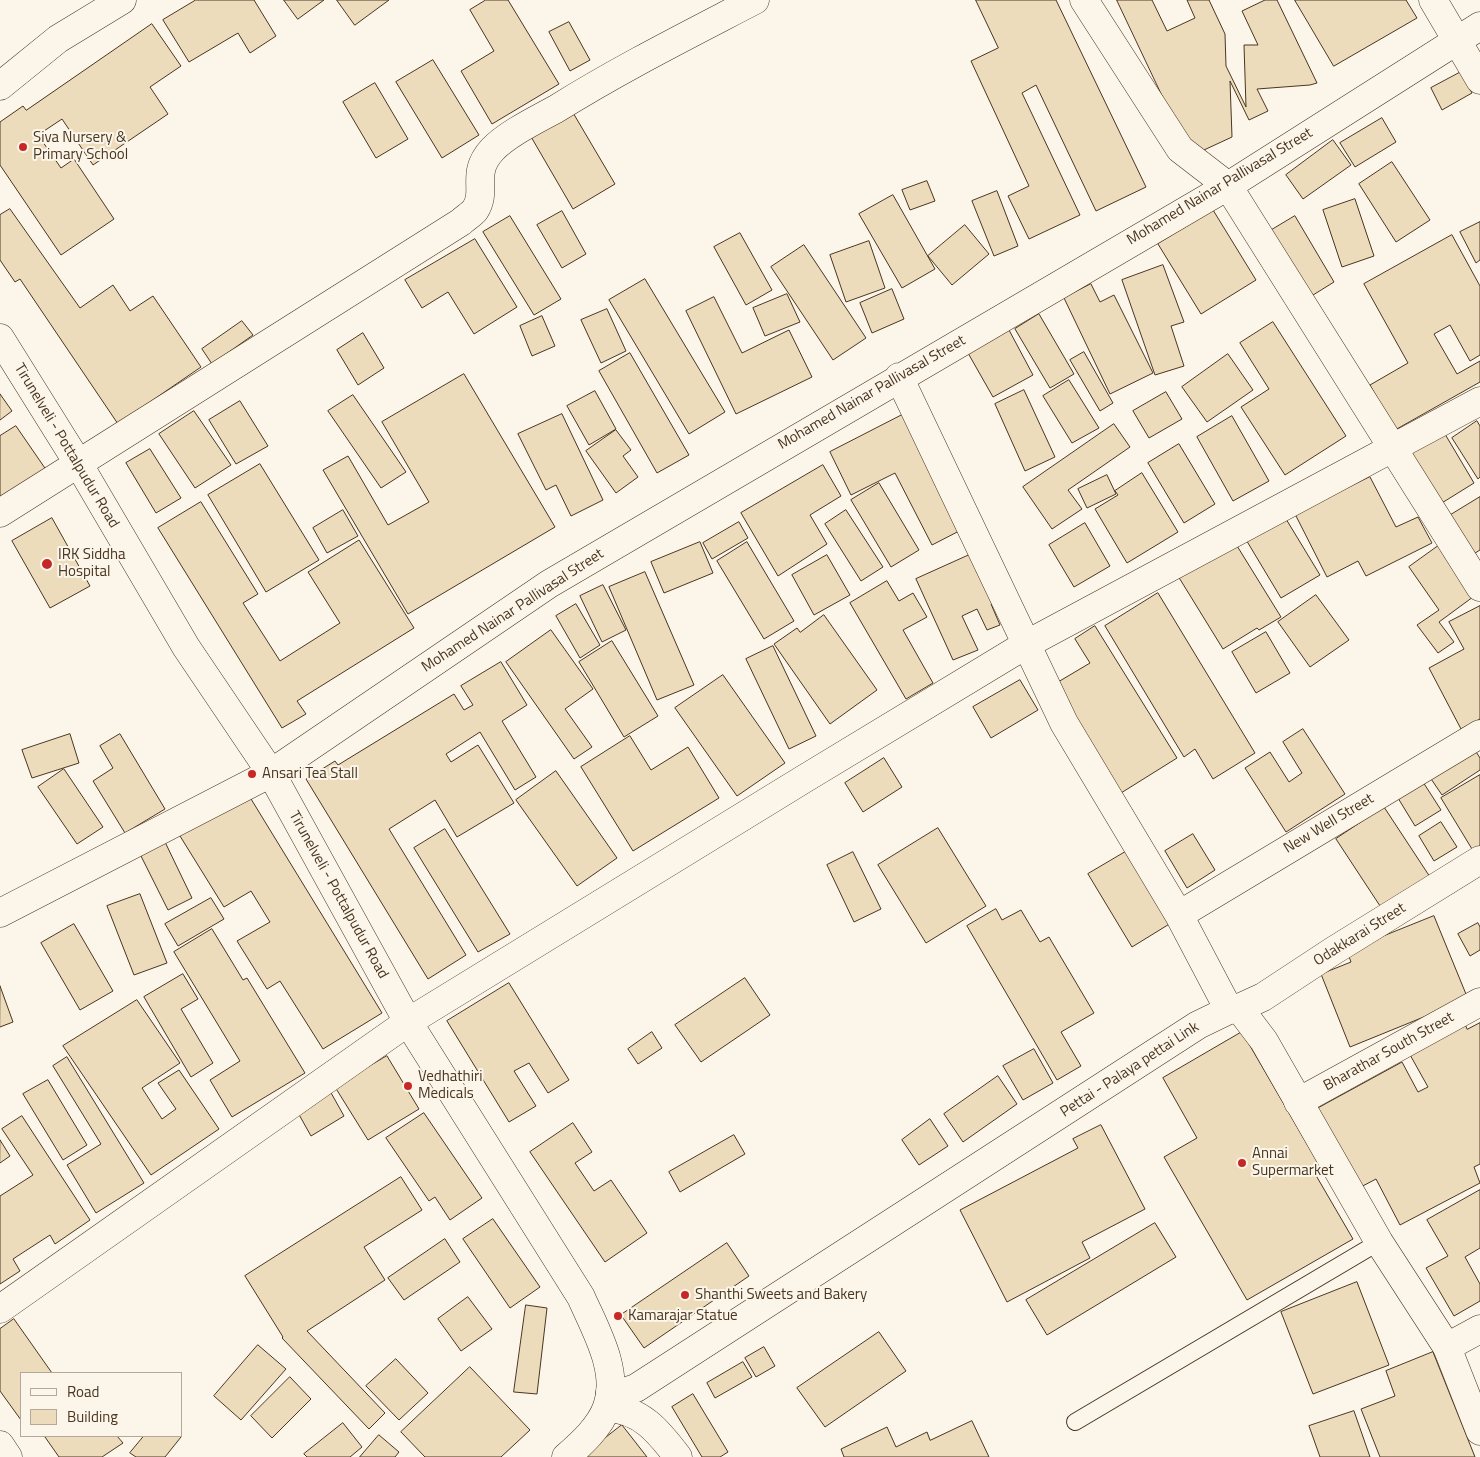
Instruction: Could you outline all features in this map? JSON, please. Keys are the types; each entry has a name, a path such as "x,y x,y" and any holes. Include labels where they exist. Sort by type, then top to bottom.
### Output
{"street":[{"path":"0,86 58,39 122,0"},
{"path":"1084,0 1180,149 1228,186 1393,448 1476,572"},
{"path":"1434,0 1480,80"},
{"path":"0,513 461,222 474,211 479,201 479,175 483,163 493,149 523,128 603,80 752,1"},
{"name":"Mohamed Nainar Pallivasal Street","path":"0,913 271,773 549,584 899,377 1228,186 1480,26"},
{"name":"Tirunelveli - Pottalpudur Road","path":"0,338 78,463 186,647 271,773 408,1022 581,1297 603,1346 610,1380 608,1401"},
{"path":"899,377 1064,723 1234,1009 1264,1041 1378,1242 1447,1347 1480,1431"},
{"path":"0,1309 408,1022 1027,644 1480,401"},
{"name":"New Well Street","path":"1179,915 1480,734"},
{"name":"Odakkarai Street","path":"1234,1009 1262,997 1332,951 1480,860"},
{"name":"Bharathar South Street","path":"1298,1102 1480,1002"},
{"name":"Pettai - Palaya pettai Link","path":"608,1401 636,1388 1198,1026 1234,1009"},
{"path":"1447,1347 1480,1329"},
{"path":"566,1457 586,1439 608,1401 642,1418 665,1440 678,1457"},
{"path":"0,1445 8,1457"}],"lane":[{"path":"1074,1422 1378,1242"}],"building":[{"path":"196,0 254,0 276,36 250,53 238,33 189,62 163,20"},
{"path":"284,0 324,0 298,19"},
{"path":"337,0 389,0 355,25"},
{"path":"486,0 508,0 559,84 492,124 461,71 494,51 470,10"},
{"path":"976,0 1056,0 1146,187 1096,211 1036,85 1022,93 1080,215 1029,239 1008,196 1029,186 971,61 998,48"},
{"path":"1117,0 1152,0 1167,31 1195,18 1187,0 1209,0 1225,34 1226,66 1246,107 1244,45 1258,45 1242,11 1265,0 1277,0 1317,83 1257,89 1268,111 1249,120 1230,81 1232,137 1191,156"},
{"path":"1295,0 1406,0 1417,18 1334,66"},
{"path":"569,22 590,60 570,71 549,32"},
{"name":"Siva Nursery & Primary School","path":"152,24 181,66 150,87 168,114 93,165 62,119 38,135 61,168 74,159 114,219 61,255 0,165 0,122 23,106 26,110"},
{"path":"433,60 479,135 442,158 396,82"},
{"path":"1461,72 1472,93 1442,110 1431,88"},
{"path":"375,83 408,139 376,158 343,102"},
{"path":"572,111 615,184 573,209 530,135"},
{"path":"1382,118 1396,142 1355,167 1340,143"},
{"path":"1333,140 1351,165 1303,199 1286,175"},
{"path":"1392,162 1430,220 1396,242 1359,184"},
{"path":"927,181 935,201 910,210 902,190"},
{"path":"997,191 1018,246 994,256 972,201"},
{"path":"893,195 935,269 902,288 859,214"},
{"path":"1355,199 1374,256 1342,267 1323,210"},
{"path":"10,209 80,308 113,285 130,311 153,296 201,367 118,424 20,279 15,282 0,260 0,215"},
{"path":"1213,210 1256,280 1201,314 1158,244"},
{"path":"562,211 586,254 562,268 537,225"},
{"path":"510,216 561,299 534,315 483,232"},
{"path":"1295,216 1334,282 1305,300 1265,234"},
{"path":"1480,222 1480,260 1476,263 1460,232"},
{"path":"965,225 989,254 952,285 928,256"},
{"path":"740,233 772,290 746,305 714,247"},
{"path":"1452,235 1480,286 1480,355 1470,361 1450,325 1434,334 1457,374 1480,361 1480,382 1395,430 1370,385 1408,363 1364,284"},
{"path":"475,239 517,307 474,334 448,292 422,308 405,280"},
{"path":"869,241 885,288 846,302 830,255"},
{"path":"804,245 866,338 833,360 771,267"},
{"path":"1163,265 1184,322 1171,326 1184,366 1155,375 1122,280"},
{"path":"645,279 725,412 689,434 609,300"},
{"path":"1091,284 1100,302 1114,295 1153,373 1110,394 1064,298"},
{"path":"892,289 904,319 872,333 860,303"},
{"path":"787,294 800,322 765,336 753,308"},
{"path":"714,297 742,353 789,330 812,377 736,414 686,311"},
{"path":"607,309 626,351 601,363 581,320"},
{"path":"1039,314 1074,374 1050,388 1015,329"},
{"path":"542,316 555,346 532,356 520,326"},
{"path":"242,321 253,335 212,364 202,349"},
{"path":"1273,322 1346,436 1285,475 1241,407 1269,389 1240,343"},
{"path":"1009,330 1033,375 993,397 968,353"},
{"path":"363,333 384,368 358,385 337,350"},
{"path":"1084,352 1113,403 1100,411 1070,360"},
{"path":"630,353 689,455 657,473 599,371"},
{"path":"1228,354 1253,390 1207,422 1182,387"},
{"path":"464,374 555,527 408,614 323,470 348,456 388,525 429,502 382,422"},
{"path":"1069,380 1099,428 1072,443 1043,396"},
{"path":"1024,390 1055,457 1025,471 995,404"},
{"path":"595,391 616,429 589,445 567,406"},
{"path":"1166,392 1182,419 1149,438 1133,411"},
{"path":"0,394 12,411 0,420"},
{"path":"353,395 406,472 381,488 328,411"},
{"path":"240,401 268,446 236,464 209,420"},
{"path":"194,411 231,465 195,488 159,434"},
{"path":"906,413 965,528 932,545 895,473 851,495 830,452"},
{"path":"562,414 603,500 571,516 556,485 546,490 518,434"},
{"path":"1232,416 1269,481 1233,501 1197,437"},
{"path":"1477,421 1480,426 1480,477 1478,479 1452,438"},
{"path":"1114,424 1130,447 1068,490 1082,509 1052,529 1023,487"},
{"path":"16,426 49,474 0,507 0,436"},
{"path":"1442,429 1474,483 1437,506 1405,452"},
{"path":"616,430 631,450 623,456 638,477 616,493 586,451"},
{"path":"1179,444 1215,504 1184,523 1148,463"},
{"path":"150,449 181,498 156,513 126,463"},
{"path":"260,464 319,560 266,592 208,495"},
{"path":"823,465 841,496 810,515 827,544 778,576 741,513"},
{"path":"1142,473 1178,532 1127,563 1095,509 1118,495 1115,491"},
{"path":"1107,475 1116,494 1087,508 1078,489"},
{"path":"1370,477 1396,527 1418,517 1432,543 1366,576 1358,561 1327,577 1295,514"},
{"path":"879,483 919,550 891,567 851,500"},
{"path":"1480,497 1480,550 1472,555 1449,516"},
{"path":"201,502 258,594 243,603 280,661 340,623 308,572 359,540 414,628 297,701 306,714 282,728 158,528"},
{"path":"343,510 358,536 327,553 313,528"},
{"path":"846,510 883,567 861,581 825,524"},
{"path":"1283,514 1320,575 1281,598 1245,538"},
{"path":"52,518 90,586 50,608 12,541"},
{"path":"739,522 748,538 712,559 703,543"},
{"path":"1085,523 1110,566 1074,587 1049,545"},
{"path":"1234,541 1281,617 1259,630 1257,628 1223,649 1178,576"},
{"path":"700,542 713,573 664,593 651,562"},
{"path":"747,542 794,621 764,639 717,561"},
{"path":"1441,544 1477,594 1439,622 1454,642 1438,653 1417,625 1439,610 1409,567"},
{"path":"976,552 998,600 991,604 1000,625 987,630 977,609 962,616 978,650 953,660 916,579"},
{"path":"827,555 850,595 814,615 792,575"},
{"path":"645,572 694,685 657,700 609,587"},
{"path":"887,581 899,601 913,593 927,617 903,630 933,683 906,699 850,603"},
{"path":"603,585 626,630 602,642 580,596"},
{"path":"1158,593 1255,753 1213,779 1195,749 1184,757 1105,626"},
{"path":"1316,595 1349,640 1310,667 1278,622"},
{"path":"576,604 600,645 580,658 556,616"},
{"path":"1480,606 1480,719 1461,729 1429,668 1464,649 1449,622"},
{"path":"824,615 877,690 830,724 774,644 797,628 800,632"},
{"path":"1095,626 1177,758 1121,793 1053,685 1090,663 1075,639"},
{"path":"551,630 593,689 565,709 592,747 574,759 506,662"},
{"path":"1266,632 1290,673 1256,693 1232,652"},
{"path":"612,641 658,716 624,737 579,662"},
{"path":"773,646 816,736 789,749 746,659"},
{"path":"501,662 527,705 502,721 536,777 515,790 480,732 446,754 451,762 478,745 514,803 457,837 435,800 389,829 466,955 428,979 306,779 335,761 338,765 454,694 464,710 473,705 461,686"},
{"path":"723,675 785,763 737,796 675,708"},
{"path":"1020,680 1038,710 991,738 973,707"},
{"path":"1303,729 1345,794 1286,832 1245,768 1270,752 1289,782 1302,773 1283,742"},
{"path":"70,734 79,763 32,778 22,750"},
{"path":"120,734 165,809 125,833 93,781 113,768 100,746"},
{"path":"630,736 651,770 688,747 719,798 633,851 581,767"},
{"path":"1471,744 1480,758 1480,770 1442,795 1427,773"},
{"path":"884,758 902,787 863,812 845,783"},
{"path":"64,769 103,827 77,844 38,787"},
{"path":"556,771 617,858 577,886 516,800"},
{"path":"1480,775 1480,851 1475,854 1441,798"},
{"path":"1423,782 1441,810 1415,826 1398,798"},
{"path":"248,794 382,1013 323,1049 280,981 267,989 237,941 270,922 251,891 224,907 180,836"},
{"path":"1384,807 1432,880 1384,912 1336,839"},
{"path":"1441,822 1457,847 1434,861 1419,836"},
{"path":"938,828 986,906 926,943 878,865"},
{"path":"445,829 510,934 478,952 414,848"},
{"path":"1193,834 1215,870 1187,888 1165,851"},
{"path":"165,842 192,898 168,910 140,854"},
{"path":"1127,851 1171,923 1132,947 1088,874"},
{"path":"853,852 881,909 854,922 827,865"},
{"path":"140,894 167,963 134,975 107,906"},
{"path":"211,898 224,919 178,946 165,924"},
{"path":"996,909 1002,920 1021,910 1040,942 1049,937 1094,1013 1061,1032 1081,1066 1057,1080 967,926"},
{"path":"1434,916 1468,999 1350,1047 1321,974 1351,962 1347,951"},
{"path":"1478,923 1480,927 1480,950 1470,956 1458,934"},
{"path":"74,924 113,991 80,1010 41,943"},
{"path":"212,929 243,980 247,978 305,1073 232,1117 210,1080 240,1061 174,952"},
{"path":"183,974 198,999 181,1009 213,1063 191,1077 144,997"},
{"path":"745,978 770,1015 701,1062 675,1025"},
{"path":"509,983 569,1080 548,1093 529,1063 514,1071 536,1106 509,1122 447,1021"},
{"path":"0,986 13,1022 0,1027"},
{"path":"137,1000 180,1063 142,1088 162,1119 176,1109 158,1083 179,1070 219,1129 151,1175 63,1046"},
{"path":"1480,1023 1480,1164 1474,1167 1480,1183 1400,1225 1376,1179 1357,1189 1314,1110 1402,1062 1418,1092 1428,1087 1409,1053 1465,1024 1467,1029"},
{"path":"652,1032 662,1048 638,1064 628,1049"},
{"name":"Annai Supermarket","path":"1242,1032 1321,1168 1314,1172 1353,1239 1247,1300 1164,1157 1197,1138 1163,1078"},
{"path":"1034,1049 1053,1083 1023,1100 1003,1066"},
{"path":"387,1056 419,1109 368,1140 335,1087"},
{"path":"67,1057 144,1183 96,1213 67,1165 101,1144 53,1066"},
{"path":"998,1076 1017,1104 963,1142 944,1114"},
{"path":"48,1080 87,1145 63,1160 23,1094"},
{"path":"330,1091 344,1116 311,1136 297,1111"},
{"path":"424,1113 482,1198 450,1220 435,1197 429,1201 386,1138"},
{"path":"22,1116 90,1220 55,1244 50,1235 13,1259 20,1271 0,1284 0,1196 33,1175 2,1129"},
{"path":"930,1119 948,1146 919,1165 902,1140"},
{"path":"573,1123 592,1152 575,1163 594,1191 611,1180 647,1233 605,1262 530,1152"},
{"path":"1101,1125 1145,1209 1082,1242 1090,1258 1007,1302 960,1210 1078,1148 1073,1139"},
{"path":"734,1135 745,1154 680,1192 669,1172"},
{"path":"0,1140 10,1156 0,1163"},
{"path":"401,1177 422,1210 364,1247 385,1280 307,1331 385,1413 369,1429 282,1338 245,1276"},
{"path":"1480,1190 1480,1248 1465,1257 1480,1284 1480,1301 1454,1316 1426,1268 1448,1256 1427,1220"},
{"path":"493,1219 540,1287 510,1308 463,1239"},
{"path":"1155,1223 1176,1257 1047,1335 1026,1300"},
{"path":"445,1239 460,1262 404,1300 388,1278"},
{"name":"Shanthi Sweets and Bakery","path":"727,1243 749,1276 644,1348 621,1315"},
{"path":"1357,1282 1389,1365 1313,1394 1281,1312"},
{"path":"468,1297 492,1329 461,1351 438,1319"},
{"path":"526,1305 547,1308 537,1394 514,1392"},
{"path":"14,1319 51,1372 20,1372 20,1419 0,1391 0,1329"},
{"path":"879,1332 906,1371 825,1427 797,1388"},
{"path":"258,1345 286,1369 241,1420 214,1396"},
{"path":"764,1347 775,1366 756,1377 745,1358"},
{"path":"1433,1352 1475,1457 1380,1457 1361,1409 1395,1396 1386,1371"},
{"path":"396,1359 428,1393 399,1420 366,1386"},
{"path":"743,1362 752,1377 715,1398 707,1383"},
{"path":"470,1367 530,1430 501,1457 425,1457 401,1432"},
{"path":"290,1377 311,1399 272,1438 251,1416"},
{"path":"693,1394 728,1452 720,1457 702,1457 672,1407"},
{"path":"1354,1411 1370,1457 1320,1457 1309,1426"},
{"path":"972,1421 989,1457 844,1457 841,1449 887,1427 896,1447 927,1432 930,1440"},
{"path":"343,1423 362,1447 350,1457 307,1457 304,1454"},
{"path":"622,1425 647,1457 581,1457"},
{"path":"379,1435 399,1452 395,1457 360,1457"},
{"path":"45,1437 118,1437 123,1443 102,1457 59,1457"},
{"path":"143,1437 181,1437 165,1457 136,1457 130,1453"}],"place":[{"name":"Siva Nursery & Primary School","path":"23,147"},
{"name":"IRK Siddha Hospital","path":"47,564"},
{"name":"Ansari Tea Stall","path":"252,774"},
{"name":"Vedhathiri Medicals","path":"408,1086"},
{"name":"Annai Supermarket","path":"1242,1163"},
{"name":"Shanthi Sweets and Bakery","path":"685,1295"},
{"name":"Kamarajar Statue","path":"618,1316"}]}
